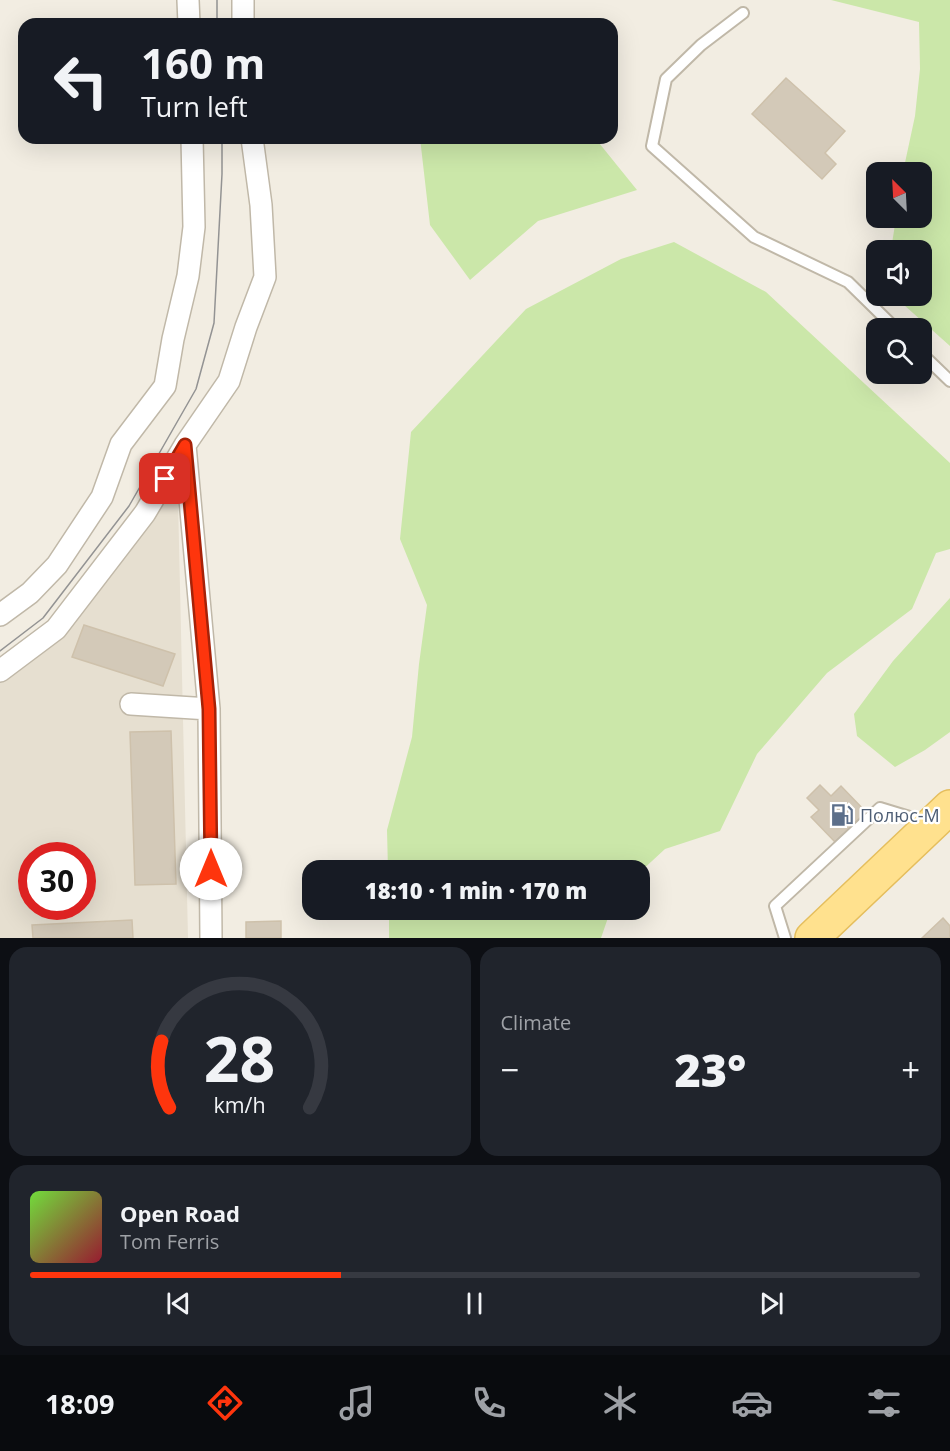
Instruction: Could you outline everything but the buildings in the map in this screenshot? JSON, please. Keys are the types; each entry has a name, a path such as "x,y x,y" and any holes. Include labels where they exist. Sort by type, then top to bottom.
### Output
{"main road":[{"path":"812,938 941,816"}],"street":[{"path":"188,0 189,18"},
{"path":"243,0 243,18"},
{"path":"0,615 30,593 57,565 102,497 121,444 165,386 188,276 194,228 192,144"},
{"path":"0,671 56,629 145,513 185,445 229,381 265,277 261,205 253,144"},
{"path":"185,445 209,709 211,938"},
{"path":"131,704 209,709"}],"lane":[{"path":"743,13 700,45 666,79 652,146 754,237 848,282 886,318"},
{"path":"932,364 950,381"},
{"path":"785,938 775,906 880,808 941,816"}],"shaded area":[{"path":"177,456 188,938 0,938 0,664 43,632"}],"green space":[{"path":"831,0 950,0 950,346 932,330 932,318 919,318 905,306 932,306 932,240 893,240 894,228 932,228 932,162 905,162 915,116 920,69 919,22"},
{"path":"421,144 600,144 637,190 538,221 470,280 430,225"},
{"path":"674,242 766,292 950,463 950,549 936,553 912,609 827,673 757,754 720,831 665,849 650,863 650,860 388,860 387,830 412,737 427,605 400,539 411,432 526,309 621,259"},
{"path":"950,598 950,732 895,767 857,736 854,714 893,661"},
{"path":"389,920 607,920 601,938 389,938"}],"tram line":[{"path":"217,0 217,18"},
{"path":"0,651 43,618 129,506 196,389 214,323 222,144"}],"place":[{"name":"Полюс-М","path":"842,815"}],"route":[{"path":"165,479 185,445 209,709 211,869"}]}
